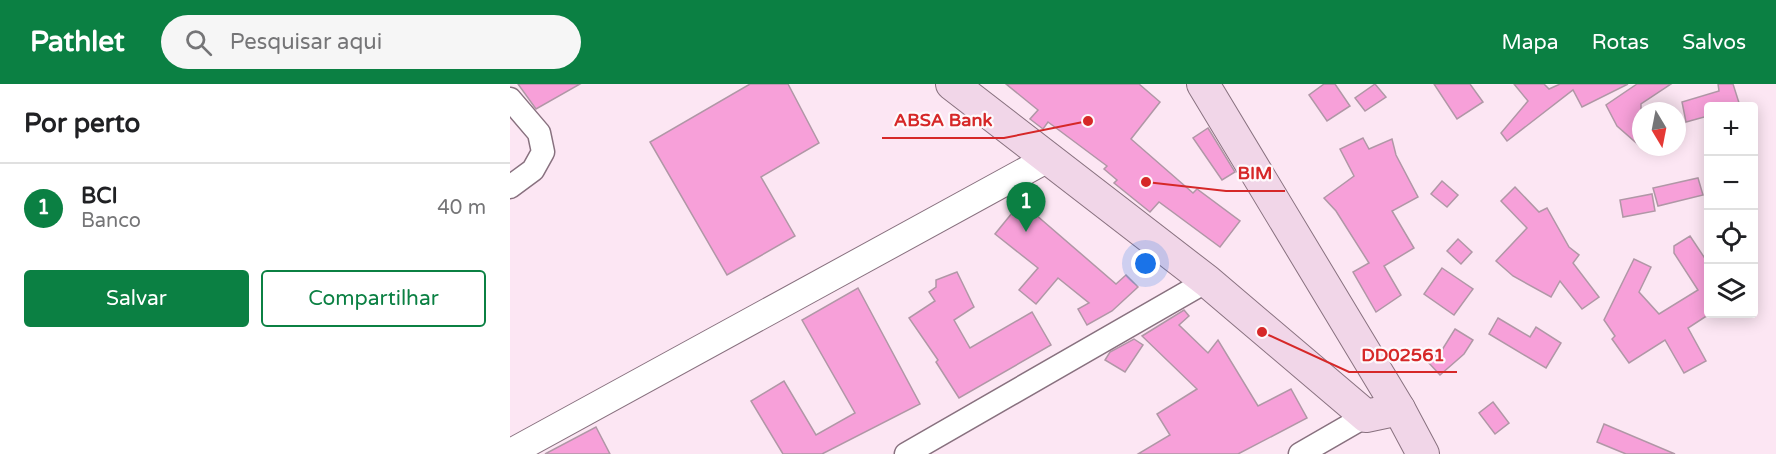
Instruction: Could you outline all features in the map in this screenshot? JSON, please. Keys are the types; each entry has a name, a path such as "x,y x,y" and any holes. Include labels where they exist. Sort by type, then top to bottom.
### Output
{"main road":[{"path":"952,84 1207,281 1366,417 1399,409"},
{"path":"1203,84 1399,409 1423,454"}],"street":[{"path":"510,99 539,133 543,152 533,170 510,187"},
{"path":"510,453 1049,158"},
{"path":"906,454 1207,281"},
{"path":"1300,454 1366,417"}],"building":[{"path":"518,84 580,84 536,109"},
{"path":"750,84 788,84 819,143 761,177 795,236 727,275 650,142"},
{"path":"1006,84 1139,84 1160,102 1131,139 1193,193 1197,189 1240,221 1220,247 1159,202 1150,212 1114,183 1117,180 1104,169 1107,166 1048,122 1043,129 1030,119 1038,110"},
{"path":"1324,84 1335,84 1350,106 1327,121 1309,95"},
{"path":"1375,84 1386,97 1365,111 1355,98"},
{"path":"1434,84 1470,84 1483,102 1457,119"},
{"path":"1514,84 1544,84 1549,89 1560,84 1628,84 1582,107 1573,90 1507,141 1501,133 1528,101"},
{"path":"1637,84 1671,84 1644,102 1632,102 1632,139 1617,126 1606,105"},
{"path":"1718,84 1733,84 1739,102 1704,102 1704,117 1686,122 1686,102 1682,102 1719,91"},
{"path":"1208,128 1235,172 1222,180 1193,138"},
{"path":"1363,138 1369,149 1392,139 1396,155 1418,197 1392,211 1414,248 1384,266 1401,295 1376,312 1353,272 1369,263 1336,211 1324,198 1354,176 1340,149"},
{"path":"1698,178 1703,195 1658,206 1653,188"},
{"path":"1442,181 1458,195 1447,207 1431,194"},
{"path":"1515,187 1539,212 1547,208 1569,247 1579,255 1573,263 1599,297 1582,309 1560,281 1551,297 1513,276 1496,261 1527,228 1501,201"},
{"path":"1652,194 1655,211 1623,217 1620,200"},
{"path":"1021,202 1116,284 1126,275 1138,287 1112,311 1087,325 1078,309 1089,303 1058,278 1036,304 1019,290 1038,268 995,234"},
{"path":"1690,236 1704,257 1704,318 1688,328 1706,361 1684,373 1665,340 1629,363 1612,339 1615,336 1604,320 1634,259 1651,267 1639,292 1659,314 1698,290 1674,253 1674,246"},
{"path":"1458,239 1472,252 1461,264 1447,251"},
{"path":"1442,268 1473,289 1454,315 1424,294"},
{"path":"957,272 974,307 954,320 970,348 1032,312 1051,345 959,398 936,362 938,360 909,318 935,301 929,292 936,287 936,280"},
{"path":"858,288 920,404 822,454 783,454 751,401 784,381 816,435 855,413 802,320"},
{"path":"1184,310 1189,316 1179,325 1208,353 1218,340 1258,406 1291,389 1307,418 1238,454 1138,454 1170,435 1157,414 1197,389 1142,336"},
{"path":"1498,318 1530,337 1536,327 1561,343 1546,368 1489,334"},
{"path":"1455,329 1473,340 1464,354 1440,375 1428,362 1442,350"},
{"path":"1134,339 1143,345 1125,372 1105,360 1110,352"},
{"path":"1493,402 1509,423 1495,434 1479,413"},
{"path":"1604,424 1675,454 1626,454 1597,442"},
{"path":"596,427 610,454 545,454"}],"place":[{"name":"ABSA Bank","path":"1088,121"},
{"name":"BIM","path":"1146,182"},
{"name":"BCI","path":"1026,232"},
{"name":"DD02561","path":"1262,332"}]}
